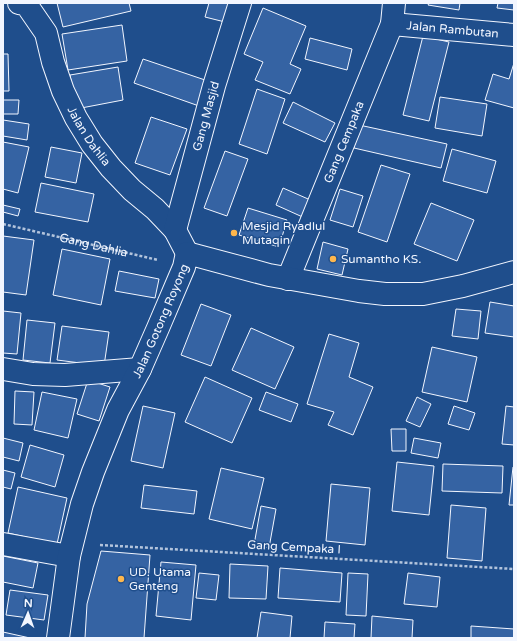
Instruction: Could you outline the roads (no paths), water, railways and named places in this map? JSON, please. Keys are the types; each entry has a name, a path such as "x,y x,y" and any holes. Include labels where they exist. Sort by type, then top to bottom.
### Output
{"street":[{"name":"Jalan Dahlia","path":"19,3 26,4 46,33 53,62 63,91 76,118 92,144 111,168 132,190 155,209 175,230 185,260"},
{"name":"Gang Masjid","path":"175,230 214,86 240,3"},
{"name":"Gang Cempaka","path":"288,278 392,24 394,3"},
{"name":"Jalan Rambutan","path":"392,24 514,35"},
{"name":"Jalan Gotong Royong","path":"58,638 71,550 82,504 118,410 140,369 185,260 227,265 360,291 404,295 423,294 463,286 514,272"},
{"path":"3,369 33,374 65,375 140,369"},
{"path":"3,544 71,550"}],"place":[{"name":"Mesjid Ryadlul Mutaqin","path":"234,233"},
{"name":"Sumantho KS.","path":"333,259"},
{"name":"UD. Utama Genteng","path":"121,579"}]}
